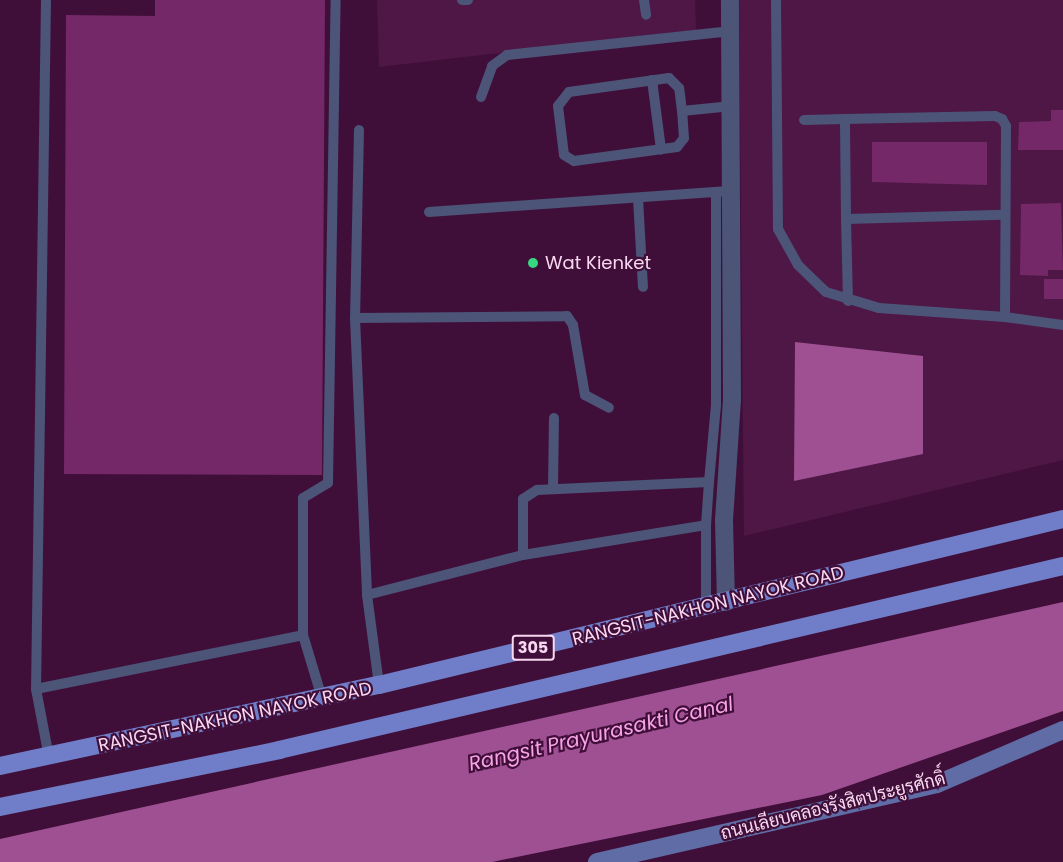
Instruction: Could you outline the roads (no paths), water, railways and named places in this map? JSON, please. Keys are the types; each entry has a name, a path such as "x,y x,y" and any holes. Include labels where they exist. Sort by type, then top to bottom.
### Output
{"main road":[{"name":"RANGSIT-NAKHON NAYOK ROAD","path":"0,766 378,685 1063,519"},
{"name":"305","path":"0,807 268,752 1063,566"}],"street":[{"path":"726,602 724,546 732,399 724,192 732,106 730,0"},
{"name":"ถนนเลียบคลองรังสิตประยูรศักดิ์","path":"597,862 937,784 1063,730"}],"lane":[{"path":"46,0 36,689 49,757"},
{"path":"322,698 303,635 303,498 328,483 336,0"},
{"path":"462,0 468,0"},
{"path":"645,0 646,15"},
{"path":"776,0 778,229 798,266 826,292 848,301 916,313 1005,317 1063,325"},
{"path":"481,97 492,66 507,55 732,31"},
{"path":"669,78 676,82 681,111 682,144 574,161 564,155 558,106 562,96 598,86 669,78"},
{"path":"652,80 661,149"},
{"path":"681,111 732,106"},
{"path":"804,120 995,116 1002,119 1006,126 1005,317"},
{"path":"845,119 848,301"},
{"path":"359,130 355,318 367,595 378,685"},
{"path":"429,212 724,192 716,405 706,525 706,606"},
{"path":"638,198 643,286"},
{"path":"846,219 1004,215"},
{"path":"355,318 567,316 573,325 585,394 609,408"},
{"path":"554,418 554,489"},
{"path":"524,555 524,499 529,492 709,482"},
{"path":"367,595 524,555 706,525"},
{"path":"36,689 303,635"}],"water":[{"path":"795,342 923,356 923,454 794,481"},
{"name":"Rangsit Prayurasakti Canal","path":"1063,602 1063,711 822,795 492,862 0,862 0,839"}],"place":[{"name":"Wat Kienket","path":"533,263"}]}
